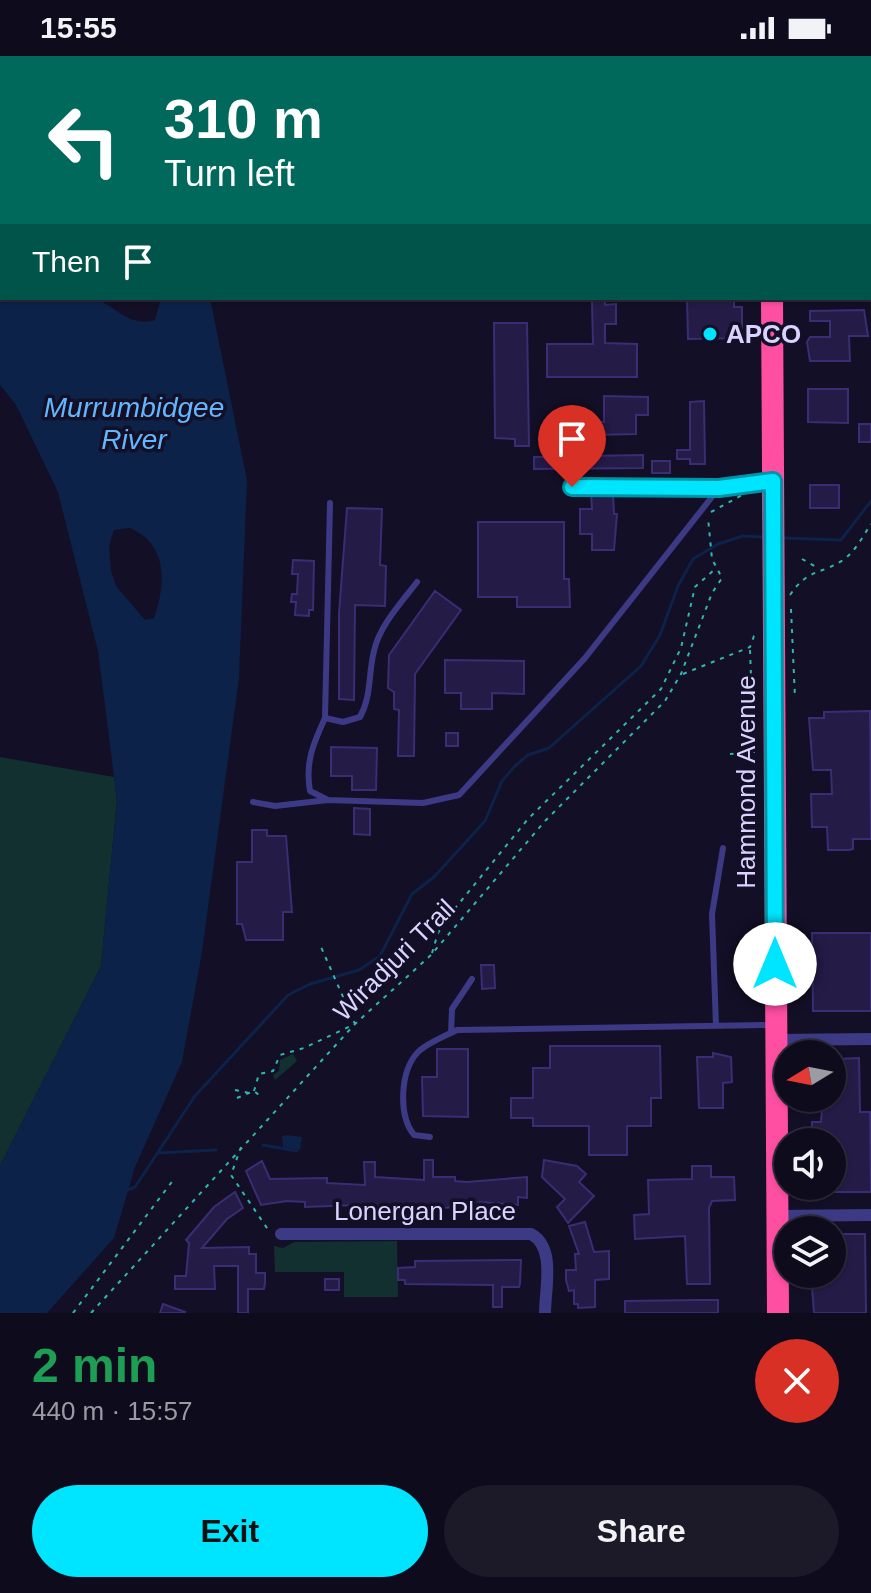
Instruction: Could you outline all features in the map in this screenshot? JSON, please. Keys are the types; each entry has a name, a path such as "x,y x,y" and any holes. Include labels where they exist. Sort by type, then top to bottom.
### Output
{"highway":[{"name":"Hammond Avenue","path":"772,300 763,482 773,522 774,568 764,752 776,1032 776,1216"},
{"name":"Hammond Avenue","path":"777,1288 778,1313"}],"street":[{"path":"776,1032 871,1039"},
{"path":"776,1216 871,1215"},
{"name":"Lonergan Place","path":"276,1234 531,1234 541,1242 547,1255 545,1313"}],"lane":[{"path":"572,487 719,488 763,482"},
{"path":"253,802 275,806 328,800 423,803 459,795 585,658 719,488"},
{"path":"328,800 310,791 306,771 325,718 330,503"},
{"path":"325,718 343,722 360,717 368,702 374,650 382,630 417,582"},
{"path":"716,1026 712,914 723,848"},
{"path":"451,1033 452,1009 472,979"},
{"path":"430,1137 414,1135 407,1126 404,1078 418,1052 457,1030 716,1026 776,1032"}],"path":[{"path":"431,955 438,933 452,912 536,809 661,689 681,648 695,587 716,568 708,523 711,513 763,482"},
{"path":"795,698 794,632 789,597 799,583 819,568 846,558 871,524"},
{"path":"802,559 819,568"},
{"name":"Wiradjuri Trail","path":"91,1313 355,1024 431,955 545,821 665,701 681,674 712,593 722,578 716,568"},
{"path":"730,754 764,752 750,647 754,636"},
{"path":"681,674 750,647"},
{"path":"254,1091 259,1074 273,1071 280,1055 304,1048 355,1024 321,947"},
{"path":"235,1090 249,1093"},
{"path":"237,1098 254,1091"},
{"path":"254,1091 260,1096"},
{"path":"241,1146 231,1175 276,1234"},
{"path":"73,1313 174,1179"}],"green space":[{"path":"0,757 114,777 117,800 101,966 0,1166"},
{"path":"293,1054 297,1061 275,1080 273,1075 279,1071 280,1060"},
{"path":"397,1241 398,1297 344,1297 344,1272 275,1272 274,1246 283,1248 294,1242"}],"water":[{"name":"Murrumbidgee River","path":"0,300 97,300 129,318 145,322 155,320 160,300 210,300 247,480 239,678 202,952 182,1062 135,1167 114,1238 47,1313 0,1313 0,1166 101,966 117,800 98,651 58,492 16,405 0,385","holes":["130,528 151,544 161,566 161,592 154,618 145,620 116,586 109,546 114,530"]},
{"path":"282,1136 302,1137 300,1150 283,1147"}],"building":[{"path":"605,300 605,305 616,304 616,324 605,324 605,343 637,344 637,377 547,377 547,344 593,344 592,301"},
{"path":"687,300 734,300 734,307 742,307 742,338 688,339"},
{"path":"864,310 868,336 849,336 850,361 810,361 807,342 810,337 830,337 830,321 810,321 810,311"},
{"path":"494,323 527,323 529,446 515,446 515,439 495,438"},
{"path":"808,389 848,389 848,423 808,422"},
{"path":"604,396 648,397 648,415 636,415 636,434 594,435 594,422 604,422"},
{"path":"704,401 705,464 690,464 690,459 677,459 677,450 690,450 690,402"},
{"path":"859,424 871,424 871,442 859,442"},
{"path":"643,455 643,468 534,469 534,457"},
{"path":"652,461 670,461 670,473 652,473"},
{"path":"810,485 839,485 839,508 810,508"},
{"path":"591,493 613,493 614,514 617,514 614,550 592,550 592,534 580,534 580,509 592,509"},
{"path":"347,508 382,509 380,565 386,566 385,606 355,605 354,700 339,699 339,613"},
{"path":"478,522 564,522 564,579 569,579 570,607 517,607 517,597 478,597"},
{"path":"293,560 314,561 313,610 309,610 309,616 295,615 296,602 291,602 292,594 297,594 298,574 292,574"},
{"path":"435,591 461,610 415,674 414,756 398,756 399,710 394,709 394,692 388,688 389,655"},
{"path":"445,660 524,661 524,694 492,693 492,709 461,709 461,693 445,693"},
{"path":"870,711 871,839 853,839 853,849 828,850 827,827 812,827 811,794 832,794 831,770 813,770 809,718 824,718 824,712"},
{"path":"446,733 458,733 458,746 446,746"},
{"path":"331,747 377,748 376,790 352,790 352,776 331,776"},
{"path":"354,808 370,809 370,835 354,834"},
{"path":"252,830 267,830 267,836 286,836 292,912 283,912 283,940 246,940 242,924 237,924 237,862 252,862"},
{"path":"812,933 871,933 871,1011 813,1011"},
{"path":"481,965 494,965 495,988 482,989"},
{"path":"550,1046 660,1046 661,1098 651,1098 651,1126 627,1126 627,1155 589,1155 589,1126 533,1126 533,1118 511,1118 511,1098 533,1098 533,1068 550,1068"},
{"path":"437,1049 468,1049 468,1117 423,1116 422,1077 437,1077"},
{"path":"713,1053 731,1057 732,1082 723,1083 723,1108 699,1108 697,1057 713,1057"},
{"path":"859,1058 860,1112 870,1112 871,1192 846,1192 846,1128 812,1128 812,1122 821,1122 822,1112 846,1112 846,1059"},
{"path":"424,1160 433,1160 433,1177 455,1177 455,1181 527,1177 527,1198 518,1197 518,1205 480,1202 480,1206 440,1208 305,1207 305,1202 287,1201 261,1205 246,1171 262,1161 270,1179 327,1178 327,1183 365,1185 364,1162 375,1162 375,1177 424,1180"},
{"path":"544,1160 577,1166 586,1174 579,1182 594,1196 568,1223 557,1207 565,1199 542,1177"},
{"path":"692,1166 711,1166 711,1177 734,1177 735,1200 712,1201 709,1208 710,1284 687,1284 685,1236 635,1239 634,1215 649,1214 648,1180 692,1179"},
{"path":"235,1192 243,1208 227,1219 202,1248 249,1247 249,1254 256,1254 256,1273 265,1273 265,1283 264,1289 248,1289 248,1313 238,1313 238,1266 214,1266 215,1289 175,1289 175,1276 186,1276 189,1243 186,1240 214,1207"},
{"path":"585,1222 594,1252 609,1251 609,1279 595,1280 595,1307 578,1308 578,1304 574,1304 574,1290 569,1291 566,1280 566,1270 576,1270 575,1254 579,1254 569,1226"},
{"path":"846,1234 865,1234 866,1313 814,1313 812,1288 846,1288"},
{"path":"521,1260 519,1287 502,1287 502,1307 493,1307 493,1285 405,1284 405,1280 398,1280 398,1268 415,1267 415,1261"},
{"path":"325,1279 339,1279 339,1290 325,1290"},
{"path":"718,1300 718,1313 625,1313 625,1301"},
{"path":"163,1304 185,1312 160,1313"}],"waterway":[{"path":"783,538 841,540 871,501"},
{"path":"125,1191 135,1187 195,1096 288,995 310,984 359,970 380,956 412,894 434,877 485,821 502,781 515,766 528,755 549,748 641,666 660,635 678,586 693,559 718,544 743,536 763,537"},
{"path":"263,1145 297,1151"},
{"path":"158,1153 216,1150"}],"place":[{"name":"APCO","path":"710,334"}],"route":[{"path":"572,487 719,488 773,481 775,964"}]}
